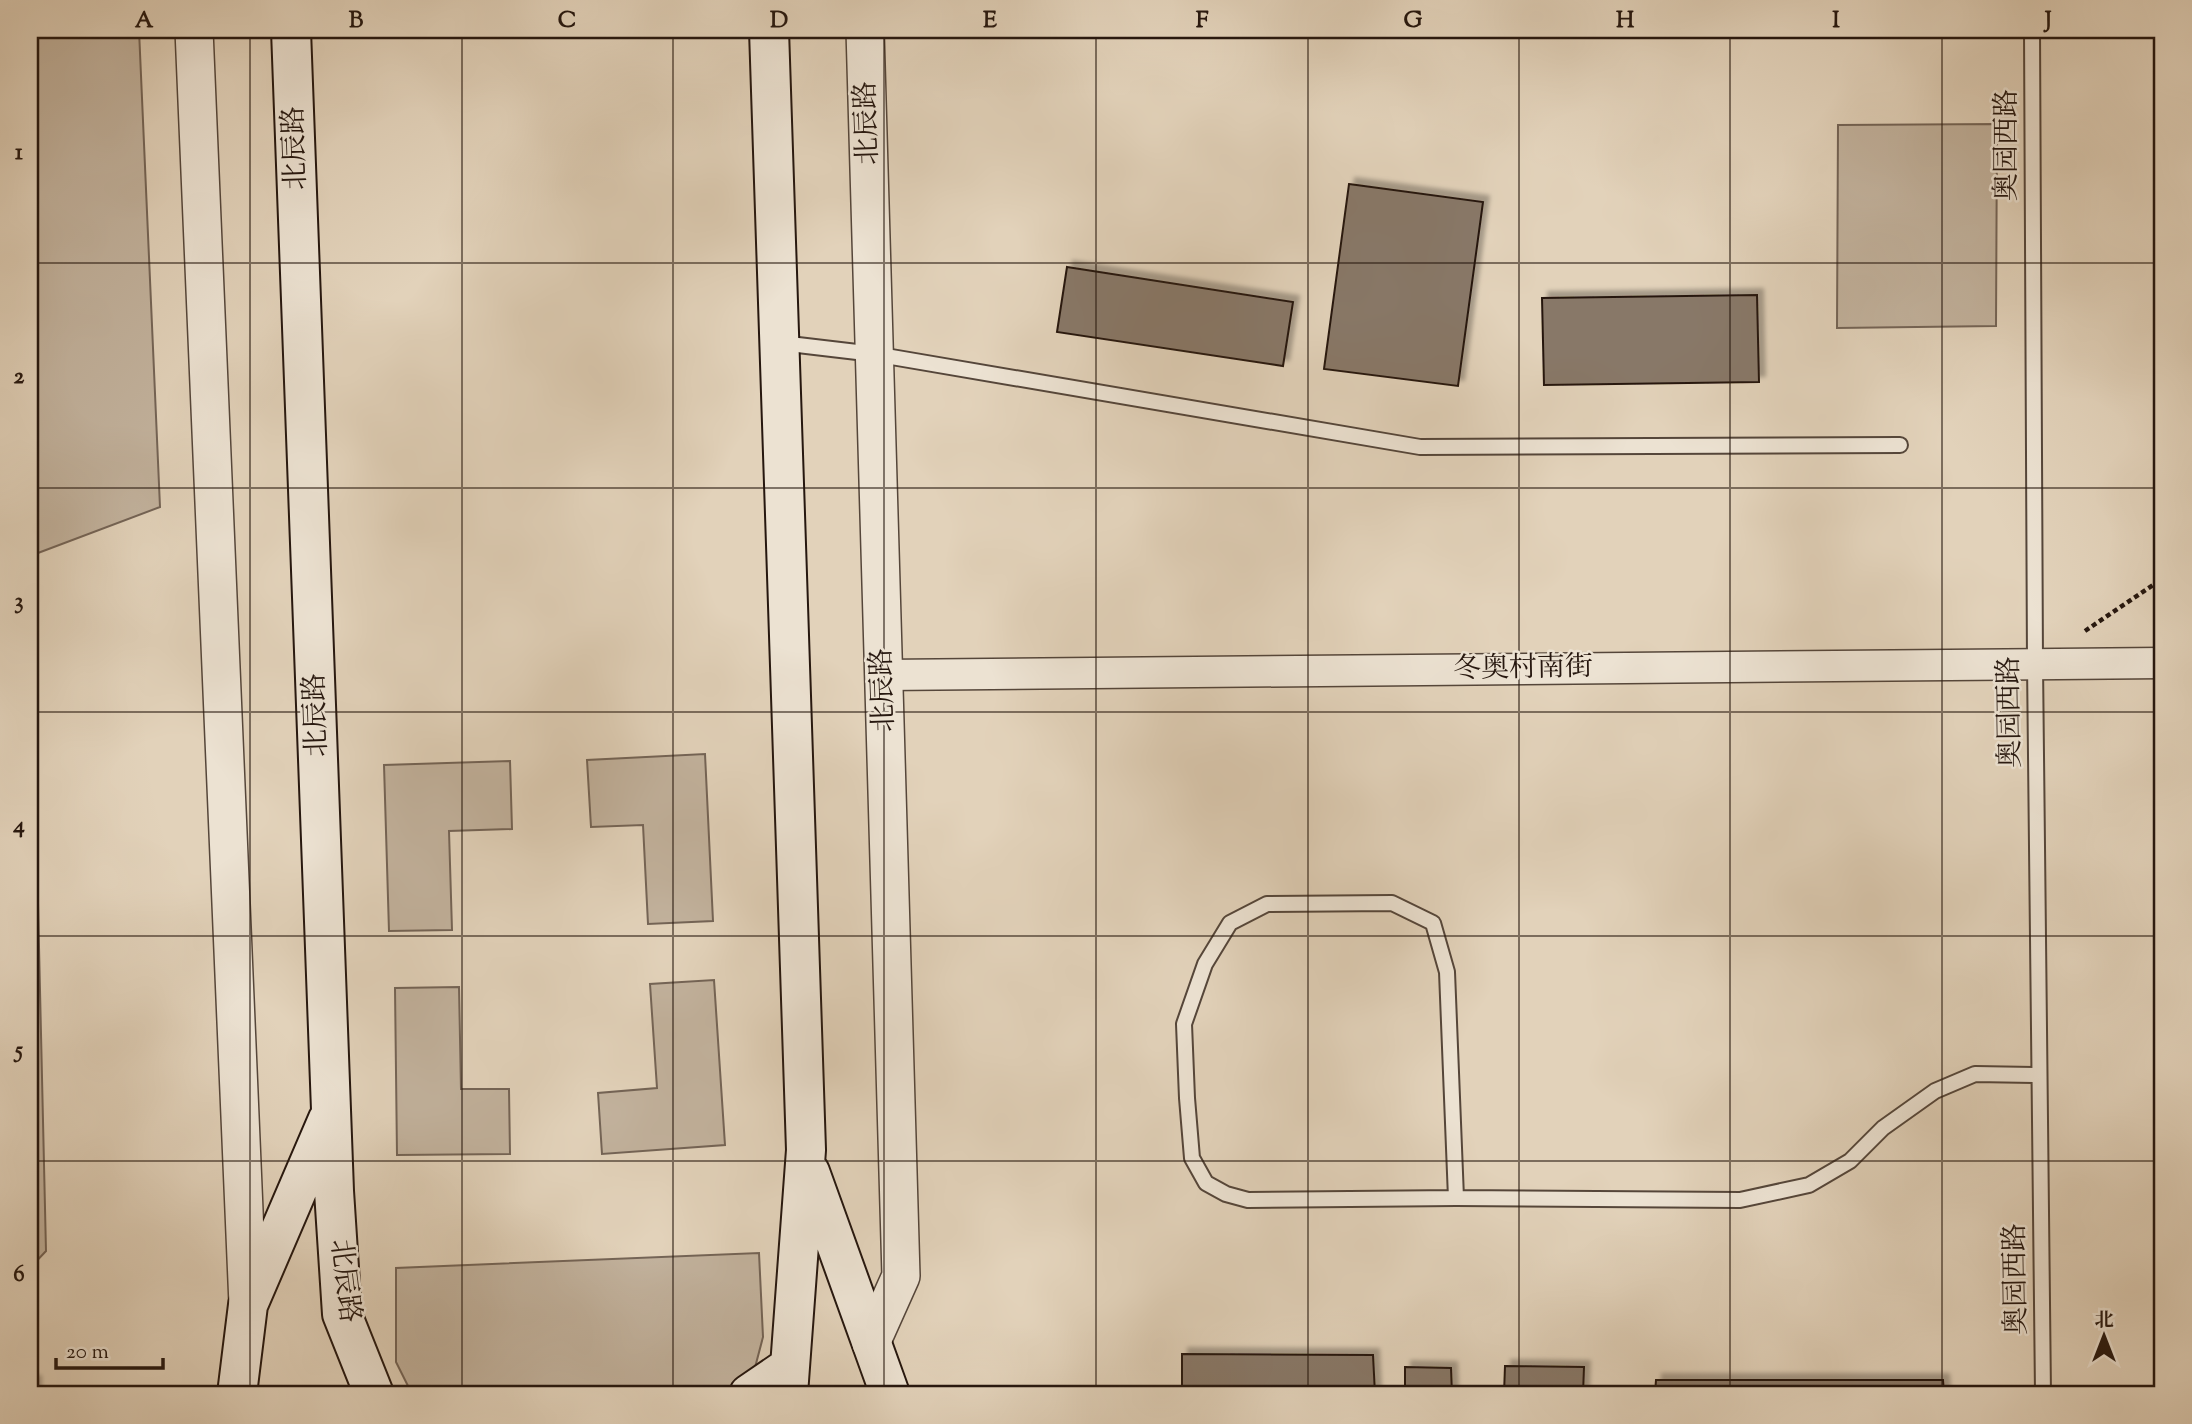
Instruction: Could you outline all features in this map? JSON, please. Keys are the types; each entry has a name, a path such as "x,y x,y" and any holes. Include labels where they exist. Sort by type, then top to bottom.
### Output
{"main road":[{"name":"北辰路","path":"291,30 331,1111 342,1314 374,1394"},
{"path":"749,1394 789,1380 806,1160 769,30"},
{"path":"237,1394 248,1305 331,1111"},
{"path":"806,1160 890,1394"}],"street":[{"path":"194,30 248,1305"},
{"name":"北辰路","path":"865,30 901,1276 871,1343"},
{"name":"冬奥村南街","path":"884,675 2162,663"}],"lane":[{"name":"奥园西路","path":"2032,30 2035,664 2043,1394"},
{"path":"780,342 874,354 1420,447 1900,445"},
{"path":"1456,1198 1447,972 1433,923 1392,903 1267,904 1230,923 1205,964 1184,1024 1192,1158 1206,1183 1226,1194 1248,1200 1740,1200 1809,1185 1850,1161 1883,1128 1935,1091 1975,1074 2039,1075"}],"path":[{"path":"2081,633 2162,579"}],"shaded area":[{"path":"30,30 139,30 160,507 30,556"},
{"path":"1997,124 1996,326 1837,328 1838,125"},
{"path":"30,556 46,1251 30,1268"},
{"path":"705,754 713,921 648,924 643,825 591,827 587,760"},
{"path":"510,761 512,829 449,831 452,930 389,931 384,765"},
{"path":"714,980 725,1145 602,1154 598,1093 657,1088 650,984"},
{"path":"459,987 461,1089 509,1089 510,1154 397,1155 395,988"},
{"path":"759,1253 763,1337 753,1375 742,1394 412,1394 396,1362 396,1268"}],"building":[{"path":"1349,184 1483,202 1458,386 1324,369"},
{"path":"1067,267 1293,302 1283,366 1057,332"},
{"path":"1757,295 1759,382 1544,385 1542,298"},
{"path":"1182,1354 1373,1355 1375,1394 1182,1394"},
{"path":"1505,1366 1584,1367 1583,1394 1504,1394"},
{"path":"1405,1367 1451,1368 1452,1394 1405,1394"},
{"path":"1656,1380 1943,1380 1944,1394 1655,1394"},
{"path":"30,1382 35,1382 35,1394 30,1394"}]}
